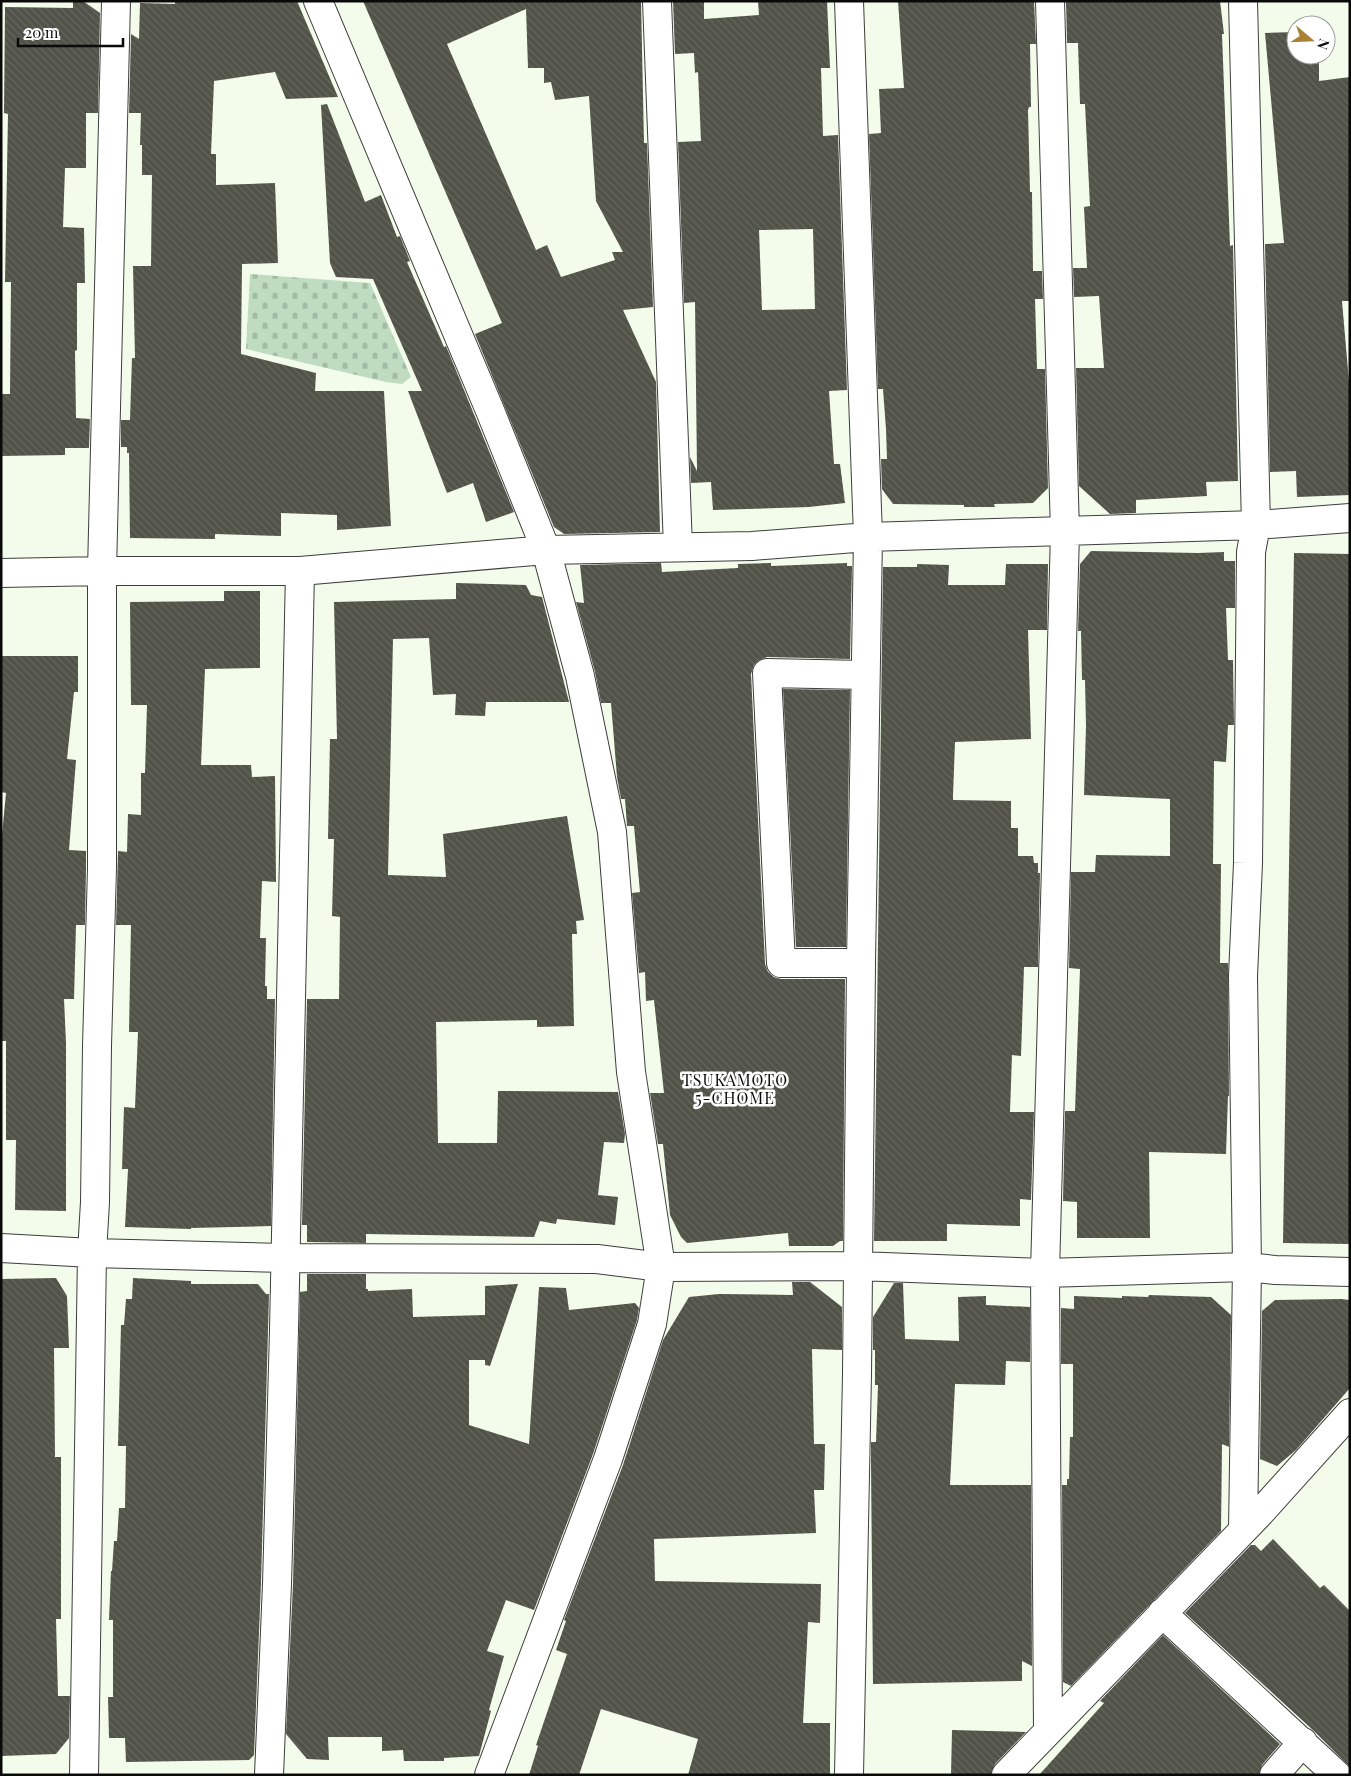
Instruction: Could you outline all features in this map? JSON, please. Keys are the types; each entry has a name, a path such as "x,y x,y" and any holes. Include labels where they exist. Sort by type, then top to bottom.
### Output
{"street":[{"path":"84,1775 92,1253 95,1202 96,1046 102,868 102,571 116,1"},
{"path":"318,1 491,413 546,550 580,676 612,832 631,1072 661,1267 652,1324 608,1459 489,1775"},
{"path":"658,1 678,547"},
{"path":"849,1 868,537 857,1266 857,1384 849,1775"},
{"path":"1048,1731 1046,1273 1065,532 1050,1"},
{"path":"1243,1 1256,525 1251,552 1248,863 1243,976 1247,1267 1243,1530"},
{"path":"1,574 102,571 300,571 546,550 752,546 868,537 1256,525 1350,518"},
{"path":"269,1775 277,1584 300,571"},
{"path":"861,963 781,962 767,673 865,675"},
{"path":"1,1248 92,1253 285,1258 598,1259 661,1267 857,1266 1046,1273 1247,1267 1275,1270 1350,1272"},
{"path":"1006,1775 1243,1530 1350,1413"},
{"path":"1162,1613 1337,1775"},
{"path":"1274,1775 1303,1742"}],"green space":[{"path":"250,274 370,283 411,377 402,384 386,382 246,349"}],"building":[{"path":"73,1 83,1 100,13 98,113 86,113 86,168 65,168 63,227 84,228 85,283 77,283 76,418 90,419 89,448 65,448 65,455 1,456 1,394 10,394 11,282 5,282 8,114 4,113 5,7 73,8"},
{"path":"175,1 297,1 338,97 286,99 275,72 214,81 211,154 216,154 216,185 275,183 278,263 242,264 241,354 316,373 315,391 384,391 391,526 337,530 337,515 281,513 281,536 215,534 215,539 130,538 129,453 127,453 127,447 121,447 121,420 130,420 132,358 135,358 133,266 151,266 152,175 142,175 142,145 140,145 141,113 129,113 131,34 139,39 140,3 175,4"},
{"path":"363,1 641,1 644,143 647,143 653,307 623,310 656,382 660,532 564,534 554,527 475,334 502,323","holes":["526,9 528,68 544,68 544,83 551,82 555,100 589,96 596,201 623,252 612,252 615,260 561,277 547,245 536,250 447,44"]},
{"path":"673,1 704,1 704,19 759,15 758,1 827,1 830,68 821,68 823,136 838,135 847,390 829,391 834,464 840,464 845,503 809,507 713,510 711,482 691,483 690,457 697,471 695,302 684,303 678,142 701,141 698,72 695,73 694,53 675,54","holes":["813,229 815,309 762,310 759,230"]},
{"path":"898,1 1034,1 1036,44 1030,44 1031,107 1028,110 1030,192 1032,192 1033,271 1042,271 1043,299 1035,299 1037,369 1045,369 1048,488 1033,503 994,504 995,507 893,504 882,489 881,459 887,459 886,429 883,389 878,389 869,134 881,133 879,89 904,88"},
{"path":"1066,1 1220,1 1224,34 1222,34 1230,246 1233,245 1238,481 1206,482 1207,496 1136,500 1136,513 1110,514 1079,486 1076,368 1104,368 1099,296 1074,297 1073,268 1087,268 1084,207 1090,206 1085,104 1080,104 1078,43 1067,43"},
{"path":"1286,32 1286,65 1319,65 1319,81 1350,77 1350,301 1342,301 1349,382 1350,495 1297,497 1296,471 1270,472 1265,244 1284,243 1265,33"},
{"path":"327,104 365,202 381,195 397,237 400,236 410,261 407,262 444,347 446,346 514,512 486,522 473,483 447,493 408,391 422,391 373,279 336,277 330,263 321,105"},
{"path":"1091,551 1224,552 1224,561 1235,561 1235,608 1226,608 1228,660 1233,660 1234,725 1228,725 1226,762 1214,761 1213,864 1221,864 1220,963 1228,963 1229,1096 1226,1154 1149,1152 1150,1238 1077,1238 1077,1202 1063,1201 1065,1111 1075,1111 1080,969 1069,968 1071,872 1095,872 1096,855 1170,856 1170,799 1084,795 1085,680 1082,680 1081,631 1078,631 1080,564"},
{"path":"1294,553 1350,554 1350,1244 1283,1243"},
{"path":"661,563 662,572 738,568 738,564 771,563 771,566 847,563 847,566 852,566 850,659 767,657 759,660 754,665 751,674 765,964 768,972 774,977 781,979 845,979 843,1241 833,1246 789,1246 788,1233 687,1243 681,1237 670,1215 663,1144 658,1144 650,1093 664,1093 654,1000 646,1001 645,972 639,973 632,893 640,892 634,826 627,826 625,799 621,799 617,777 611,703 601,703 595,672 576,602 584,603 580,565"},
{"path":"917,564 949,565 948,585 1005,585 1006,564 1048,564 1047,630 1028,630 1031,739 955,742 953,796 953,800 1011,801 1011,828 1018,828 1018,856 1033,856 1034,863 1038,863 1038,873 1040,873 1038,967 1024,967 1021,1056 1012,1055 1010,1112 1034,1112 1031,1200 1020,1199 1020,1226 947,1224 947,1241 874,1241 883,567 917,567"},
{"path":"456,583 526,585 531,595 542,597 569,702 486,702 485,716 455,715 456,694 433,695 429,638 393,639 388,875 446,877 443,834 567,816 584,920 576,921 577,934 572,934 574,1026 537,1027 537,1020 436,1022 438,1143 497,1143 498,1091 618,1092 625,1134 624,1143 604,1142 598,1195 618,1197 615,1225 557,1219 556,1224 540,1221 534,1237 366,1234 366,1243 307,1242 307,1225 302,1225 307,999 339,999 340,917 332,916 334,839 328,839 330,739 337,739 334,602 456,599"},
{"path":"224,591 260,591 260,668 205,669 201,765 251,765 252,777 275,776 276,882 262,881 260,938 266,938 265,986 267,986 267,999 275,999 271,1226 191,1229 125,1227 128,1169 122,1169 124,1107 135,1108 138,1032 129,1032 131,925 116,925 118,851 127,852 128,814 141,815 141,773 145,773 147,705 131,705 130,602 224,601"},
{"path":"1,656 78,656 78,692 74,692 67,759 76,760 69,850 86,851 85,925 76,925 74,999 64,999 66,1043 66,1211 15,1210 16,1140 6,1140 6,1041 1,1041 1,845 6,793 1,792"},
{"path":"783,689 850,690 846,947 796,947"},
{"path":"307,1274 366,1274 366,1289 368,1291 412,1289 413,1317 485,1315 485,1286 518,1284 490,1366 485,1365 485,1360 469,1360 469,1425 529,1444 539,1287 566,1288 569,1310 635,1303 639,1308 637,1320 593,1454 534,1610 506,1600 487,1651 504,1656 479,1756 444,1758 444,1761 404,1761 403,1750 382,1751 382,1737 328,1737 329,1760 307,1759 286,1734 293,1584 300,1292 307,1291"},
{"path":"56,1278 67,1296 69,1348 54,1348 55,1457 61,1457 61,1619 56,1619 58,1696 70,1696 69,1738 56,1754 1,1756 1,1279"},
{"path":"133,1278 191,1281 191,1284 258,1284 266,1294 269,1294 254,1755 249,1760 126,1762 125,1738 109,1738 108,1697 113,1697 113,1620 109,1620 111,1571 114,1541 117,1541 119,1508 125,1508 126,1446 118,1446 121,1325 124,1325 126,1299 132,1299"},
{"path":"792,1282 810,1282 842,1307 842,1350 812,1349 814,1444 825,1444 824,1490 814,1490 816,1533 654,1539 655,1581 821,1584 820,1623 808,1622 803,1723 830,1723 830,1775 688,1775 698,1739 601,1709 579,1775 529,1775 538,1746 536,1745 567,1654 556,1650 566,1621 564,1620 623,1465 663,1340 689,1297 719,1294 793,1295"},
{"path":"894,1283 903,1283 905,1339 959,1341 958,1297 986,1296 986,1305 1030,1307 1030,1362 1006,1361 1005,1385 955,1384 950,1485 1031,1485 1032,1666 1022,1661 1022,1681 873,1684 871,1442 876,1442 878,1385 875,1385 873,1317"},
{"path":"1149,1295 1211,1297 1231,1315 1229,1447 1222,1444 1221,1531 1071,1686 1063,1682 1062,1485 1067,1485 1067,1479 1069,1479 1070,1437 1073,1437 1073,1364 1061,1364 1061,1308 1074,1309 1074,1296 1122,1298 1122,1296 1148,1297"},
{"path":"1275,1300 1350,1300 1350,1388 1296,1450 1277,1466 1260,1459 1262,1311"},
{"path":"1273,1539 1320,1588 1324,1585 1350,1611 1350,1767 1314,1731 1185,1613 1251,1545 1255,1545 1261,1551"},
{"path":"1163,1635 1280,1744 1262,1765 1259,1775 1039,1775 1104,1703 1100,1701"},
{"path":"952,1730 1026,1732 995,1764 991,1775 951,1775"}],"district":[{"name":"TSUKAMOTO 5-CHOME","path":"735,1089"}]}
